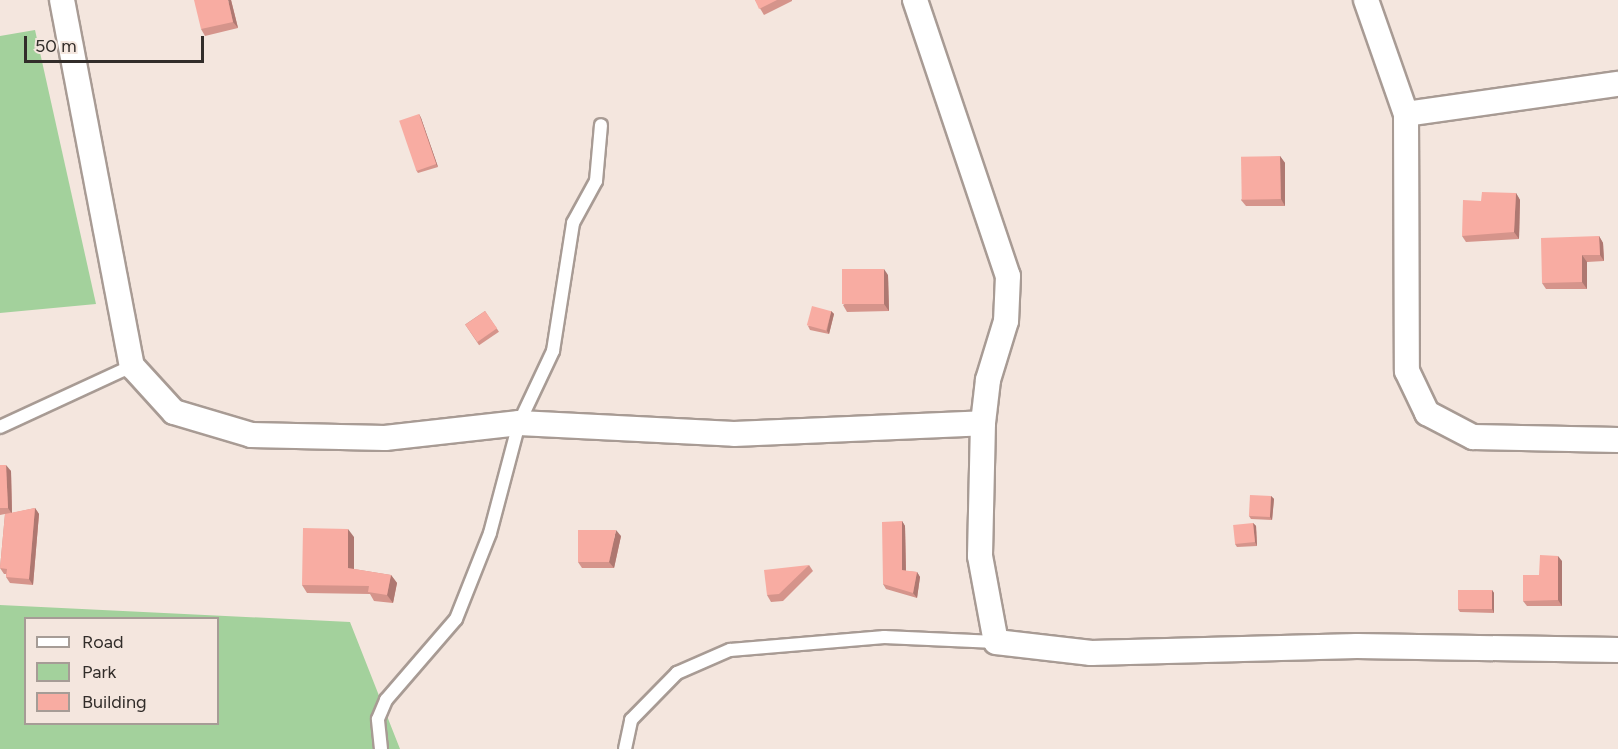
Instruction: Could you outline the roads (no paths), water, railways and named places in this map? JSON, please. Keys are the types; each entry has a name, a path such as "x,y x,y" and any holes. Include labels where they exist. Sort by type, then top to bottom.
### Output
{"street":[{"path":"62,0 132,366 174,412 250,435 384,438 519,423 734,434 982,423"},
{"path":"915,0 1008,276 1006,321 988,380 982,423 980,556 996,642 1091,653 1357,646 1618,650"},
{"path":"1366,0 1406,114 1407,371 1427,413 1473,437 1618,440"},
{"path":"1406,114 1618,84"}],"lane":[{"path":"381,749 378,719 386,700 456,619 490,533 519,423 553,351 573,223 596,181 601,125"},
{"path":"0,427 132,366"},
{"path":"626,749 631,720 677,673 730,650 884,637 996,642"}]}
